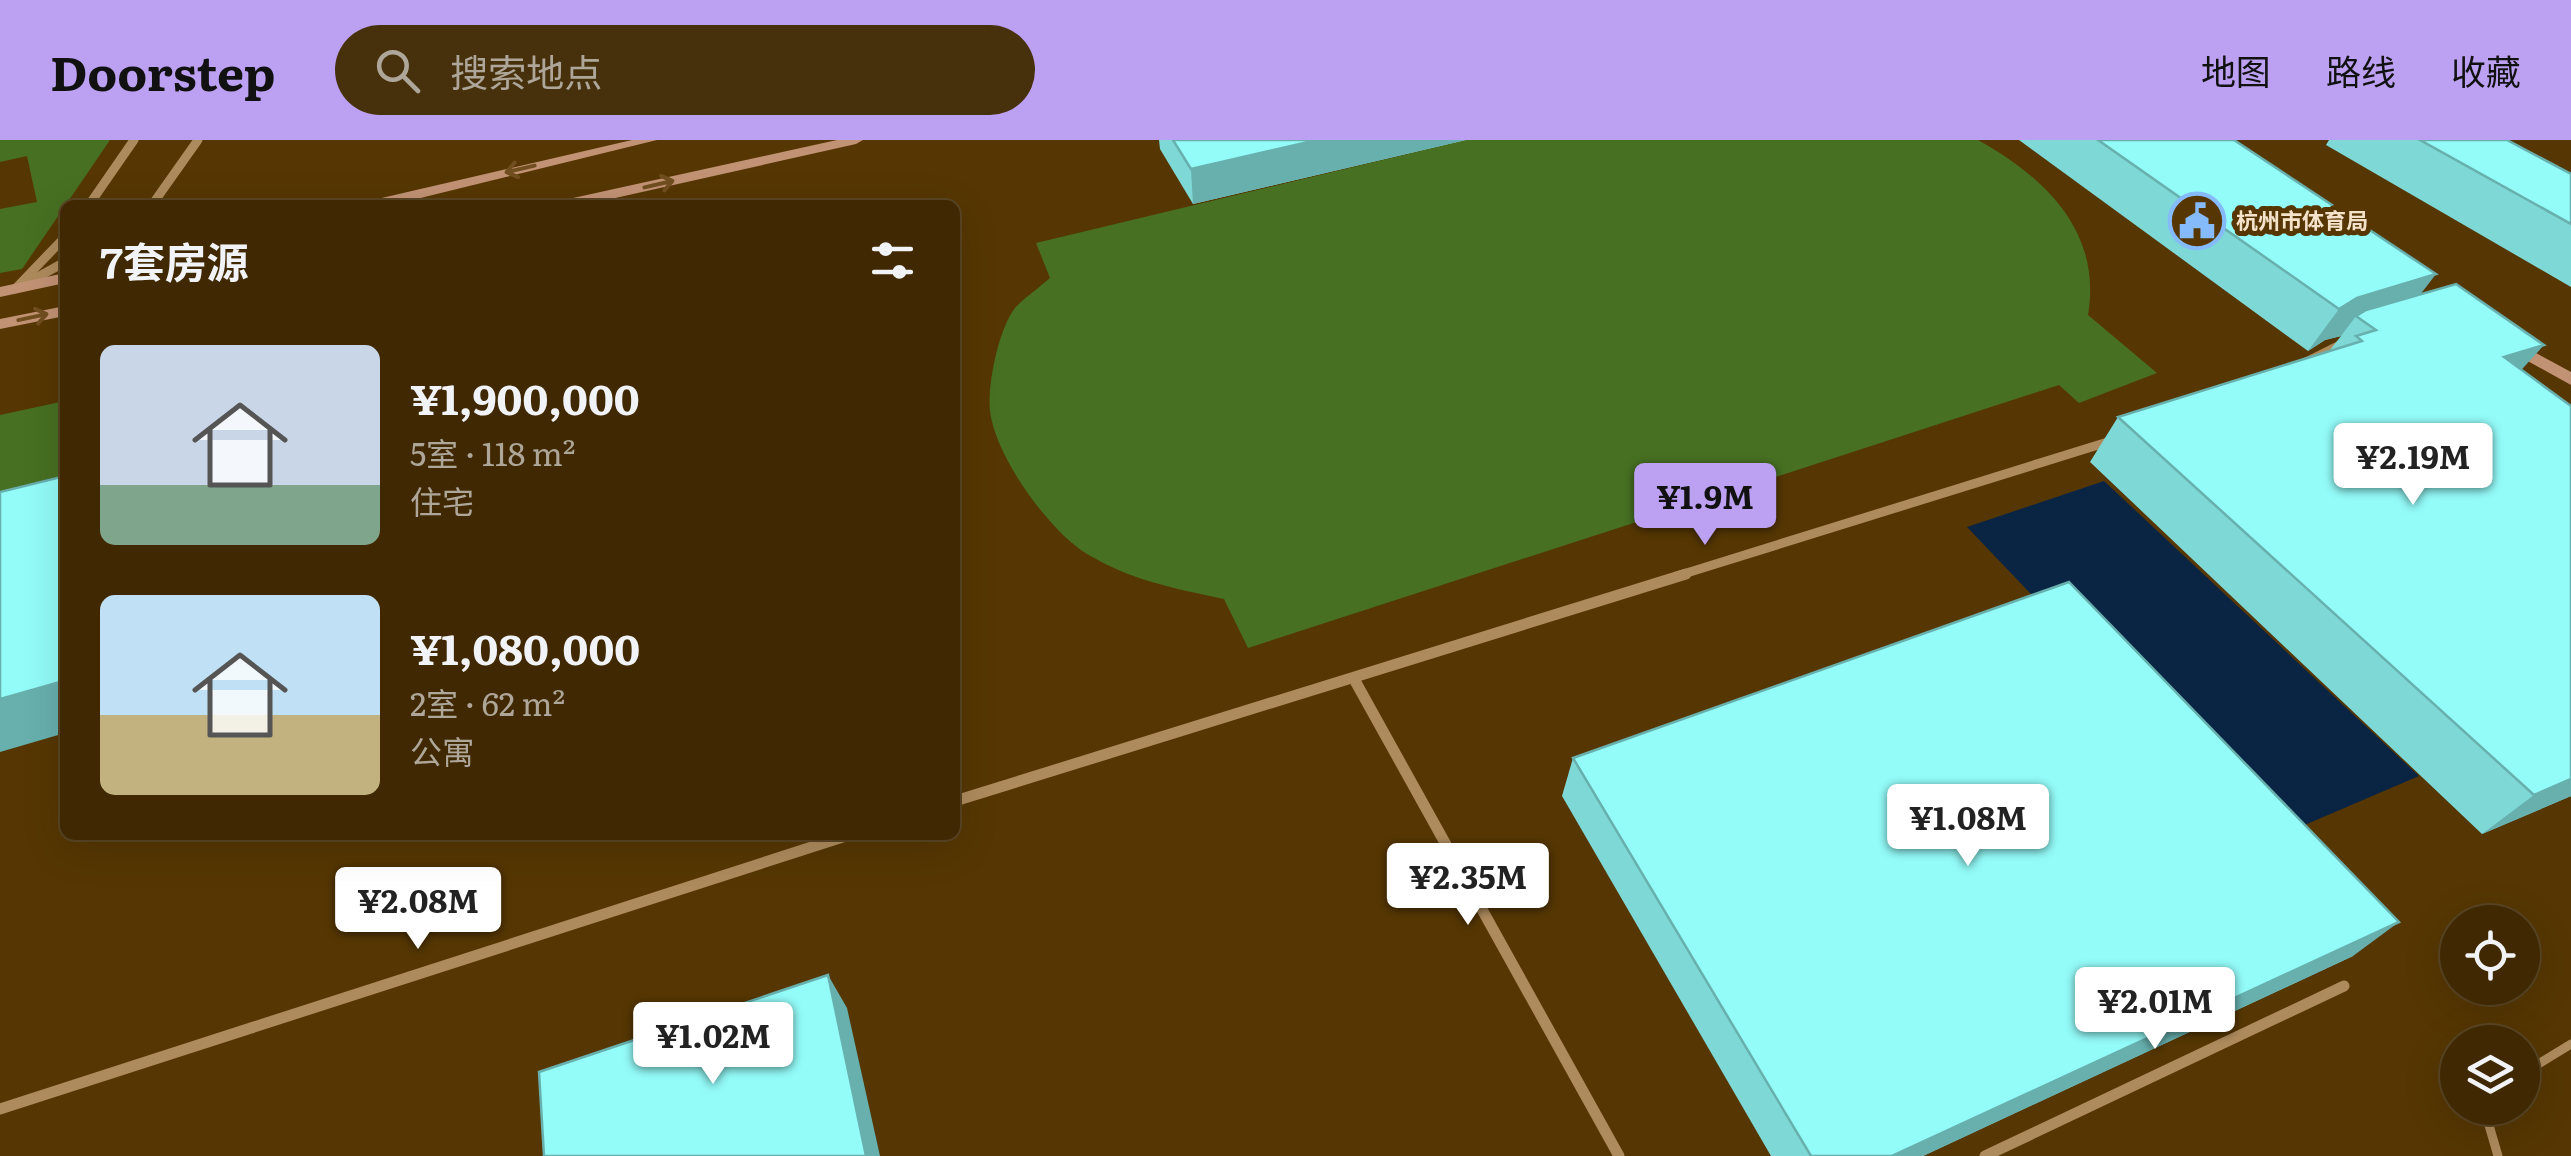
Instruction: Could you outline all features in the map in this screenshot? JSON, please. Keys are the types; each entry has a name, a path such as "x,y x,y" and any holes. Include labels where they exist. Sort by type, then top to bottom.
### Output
{"main road":[{"path":"393,200 650,140"},
{"path":"586,200 856,140"},
{"path":"8,291 60,279"},
{"path":"0,324 60,312"},
{"path":"2501,338 2571,379"}],"street":[{"path":"92,200 134,140"},
{"path":"156,200 198,140"},
{"path":"8,291 60,242"},
{"path":"8,291 60,265"},
{"path":"2298,367 2328,348 2364,337"},
{"path":"960,799 2121,438"},
{"path":"1354,679 1619,1156"},
{"path":"0,1109 834,840"},
{"path":"1985,1156 2344,986"}],"lane":[{"path":"2540,1063 2571,1044"},
{"path":"2489,1125 2498,1156"}],"green space":[{"path":"0,140 110,140 69,200 60,200 60,213 22,269 0,273 0,209 37,202 27,156 0,162"},
{"path":"1466,140 1978,140 2026,172 2064,211 2086,258 2090,285 2088,315 2157,373 2079,403 2059,385 1248,648 1224,599 1121,571 1072,543 1041,511 1002,449 990,411 995,357 1009,317 1050,278 1036,243"},
{"path":"60,402 60,476 0,491 0,415"}],"water":[{"path":"2104,481 2419,776 2267,841 1967,527"}],"building":[{"path":"1173,140 1317,140 1191,169"},
{"path":"2098,140 2234,140 2436,274 2357,298 2339,309"},
{"path":"2420,140 2507,140 2571,174 2571,224"},
{"path":"2456,284 2544,345 2504,357 2571,406 2571,779 2534,795 2118,417 2362,341 2356,336 2376,330 2356,316"},
{"path":"60,477 60,682 0,699 0,492"},
{"path":"2069,582 2399,922 1892,1156 1811,1156 1573,758"},
{"path":"828,975 866,1156 544,1156 539,1072"}],"place":[{"name":"杭州市体育局","path":"2197,221"}]}
